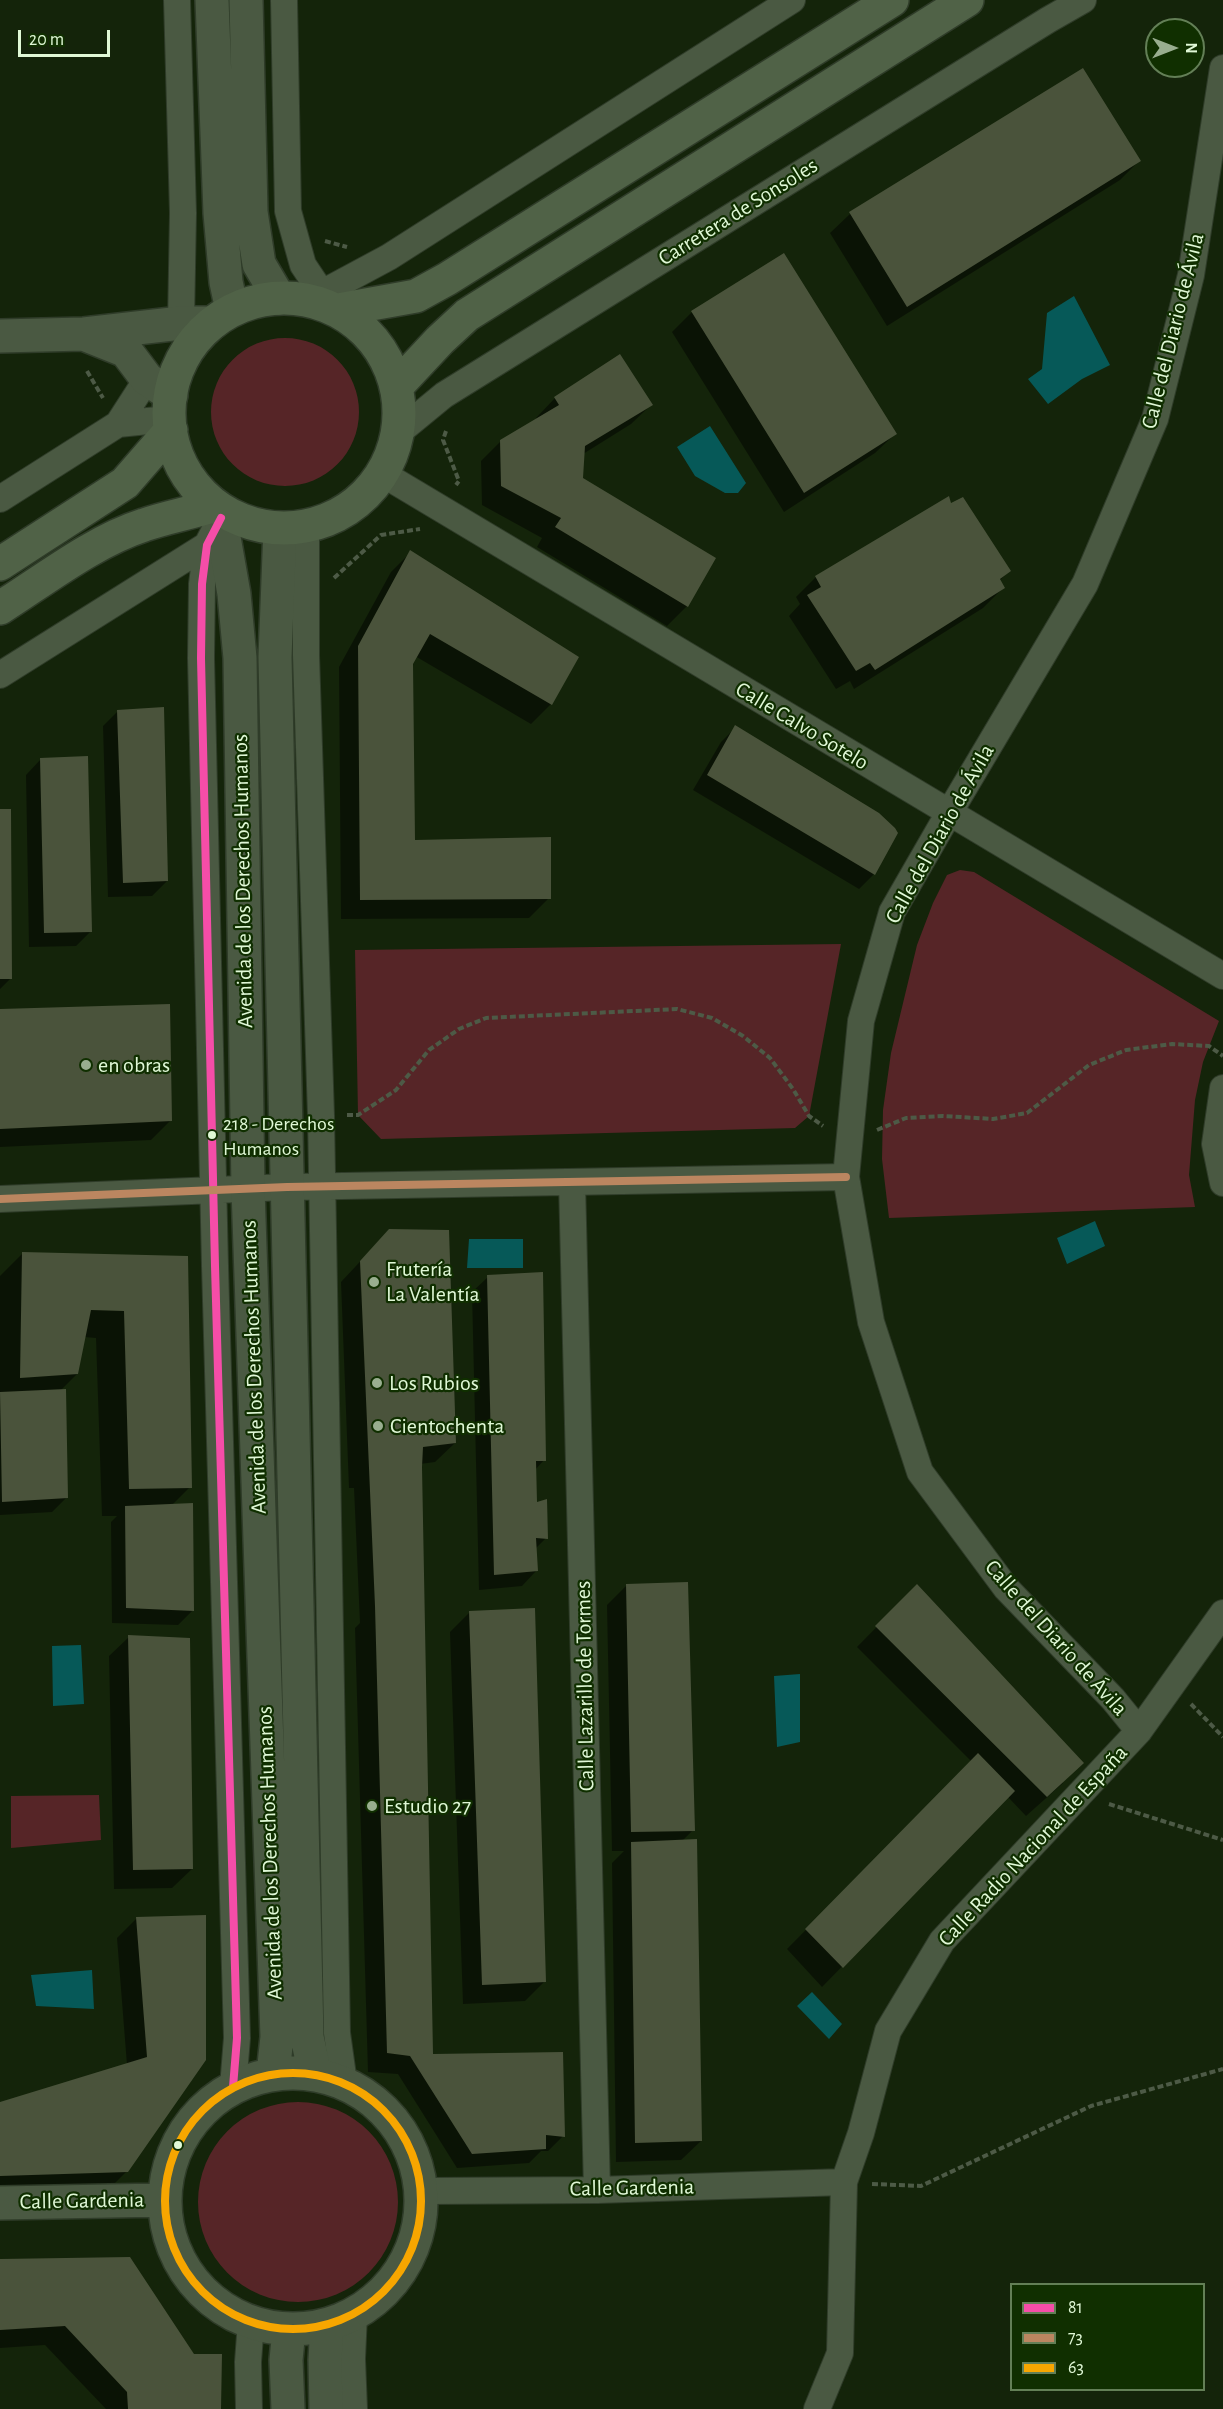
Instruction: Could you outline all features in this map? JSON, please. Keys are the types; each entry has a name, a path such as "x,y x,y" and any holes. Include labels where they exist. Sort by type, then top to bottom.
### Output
{"highway":[{"path":"0,564 125,483 164,406 176,374 204,326 251,301 316,302 416,296 447,279 892,0"},
{"path":"397,386 467,315 967,0"},
{"path":"0,608 99,546 143,525 184,516 221,522 293,528 336,516 362,498 383,474 399,432 400,409 397,386 384,354 363,328 316,302"},
{"path":"164,406 179,459 221,522"}],"main road":[{"path":"0,336 84,334 204,326 226,282 220,213 212,0"},
{"path":"246,0 251,212 259,264 316,302"},
{"path":"84,334 126,351 164,406"},
{"name":"Avenida de los Derechos Humanos","path":"221,522 234,594 240,658 248,1189 277,2037 273,2074"},
{"name":"Avenida de los Derechos Humanos","path":"293,528 275,657 307,2037 330,2078"},
{"path":"273,2074 330,2078 374,2101 398,2126 413,2157 420,2191 418,2228 405,2262 383,2292 341,2319 289,2329 251,2322 215,2304 188,2275 170,2239 164,2200 169,2165 183,2134 205,2107 233,2087 273,2074"},
{"name":"Calle Gardenia","path":"0,2203 164,2200"},
{"path":"326,2409 325,2360 341,2319"},
{"path":"288,2409 286,2360 289,2329"}],"street":[{"path":"177,0 183,213 204,326"},
{"path":"284,0 288,211 316,302 350,277 389,257 792,0"},
{"name":"Carretera de Sonsoles","path":"399,432 444,395 1083,0"},
{"name":"Calle del Diario de Ávila","path":"1139,1731 1113,1699 1006,1588 920,1472 871,1322 857,1229 846,1177 861,1021 892,912 1085,584 1155,419 1191,275 1223,69"},
{"path":"303,265 350,277"},
{"path":"0,499 118,424 164,406"},
{"path":"118,424 164,406"},
{"name":"Calle Calvo Sotelo","path":"383,474 1223,976"},
{"path":"0,675 150,579 221,522"},
{"name":"Avenida de los Derechos Humanos","path":"221,522 202,584 202,682 237,2038 233,2087"},
{"path":"293,528 306,655 321,1116 337,2033 330,2078"},
{"path":"150,579 202,584 234,594"},
{"path":"1223,1088 1215,1144 1223,1183"},
{"path":"0,1199 287,1187 846,1177"},
{"name":"Calle Lazarillo de Tormes","path":"572,1182 597,2190"},
{"name":"Calle Radio Nacional de España","path":"817,2409 840,2353 844,2182 861,2133 888,2031 942,1941 1139,1731 1223,1613"},
{"name":"Calle Gardenia","path":"420,2191 597,2190 844,2182"},
{"path":"341,2319 354,2409"},
{"path":"249,2409 248,2362 251,2322"}],"path":[{"path":"321,1116 358,1115 396,1090 429,1050 459,1029 486,1018 677,1010 712,1018 743,1035 770,1058 794,1089 809,1116 850,1143 906,1118 944,1116 993,1119 1027,1113 1089,1065 1126,1050 1172,1044 1209,1046 1223,1056"},
{"path":"1172,1684 1223,1737"},
{"path":"1089,1784 1109,1805 1223,1840"},
{"path":"844,2182 921,2186 1091,2106 1223,2069"}],"shaded area":[{"path":"285,338 299,339 313,344 326,350 337,360 347,371 353,384 358,398 358,426 353,440 347,453 337,464 326,474 313,480 299,485 285,486 271,485 257,480 244,474 233,464 223,453 217,440 212,426 211,412 212,398 217,384 223,371 233,360 244,350 257,344 271,339"},
{"path":"960,870 974,872 1219,1021 1203,1062 1195,1100 1189,1175 1195,1207 889,1218 882,1159 883,1110 891,1053 917,945 933,903 947,875"},
{"path":"841,944 809,1116 795,1128 381,1139 358,1115 355,950"},
{"path":"99,1795 101,1840 11,1848 11,1796"},
{"path":"298,2102 317,2104 345,2114 375,2139 390,2164 396,2183 398,2202 396,2221 386,2249 361,2279 336,2294 317,2300 298,2302 279,2300 251,2290 221,2265 206,2240 200,2221 198,2202 200,2183 210,2155 235,2125 260,2110 279,2104"}],"water":[{"path":"1074,296 1110,365 1082,379 1048,404 1028,379 1042,369 1047,313"},
{"path":"710,426 746,483 738,493 725,493 695,476 677,447"},
{"path":"1095,1221 1105,1246 1067,1264 1057,1238"},
{"path":"469,1239 523,1239 523,1268 467,1268"},
{"path":"81,1645 84,1704 53,1706 52,1646"},
{"path":"800,1674 800,1742 777,1747 774,1676"},
{"path":"92,1970 94,2009 36,2006 31,1975"},
{"path":"812,1992 842,2024 829,2039 797,2006"}],"building":[{"path":"1083,68 1141,161 907,307 849,212"},
{"path":"784,253 897,434 804,493 691,311"},
{"path":"620,354 653,405 585,446 583,478 716,558 688,607 555,527 561,518 501,486 500,440 559,405 554,397"},
{"path":"949,496 951,503 963,497 1011,571 1000,579 1005,588 875,670 870,663 856,671 807,595 821,587 815,576"},
{"path":"410,550 579,657 552,705 430,634 413,664 415,840 551,837 551,899 360,900 358,646"},
{"path":"164,707 168,881 123,883 117,710"},
{"path":"735,725 879,813 895,828 898,833 875,875 707,775"},
{"path":"88,756 92,932 44,933 40,758"},
{"path":"0,809 11,809 12,979 0,979"},
{"name":"en obras","path":"170,1004 172,1121 0,1129 0,1009"},
{"path":"389,1229 449,1230 456,1443 423,1447 422,1467 433,2054 563,2052 565,2137 546,2135 546,2149 472,2154 410,2056 387,2053 375,1606 360,1261"},
{"path":"22,1252 188,1256 192,1488 129,1489 124,1311 91,1310 78,1374 20,1378"},
{"path":"543,1272 546,1461 536,1461 537,1502 547,1499 548,1539 536,1538 538,1571 494,1575 487,1275"},
{"path":"66,1389 68,1498 2,1502 0,1392"},
{"path":"193,1503 194,1611 126,1608 125,1506"},
{"path":"688,1582 695,1831 631,1832 626,1584"},
{"path":"917,1584 1084,1763 1047,1797 875,1626"},
{"path":"535,1608 546,1982 482,1985 469,1611"},
{"path":"128,1635 190,1638 193,1869 133,1870"},
{"path":"978,1753 1015,1791 843,1968 805,1929"},
{"path":"697,1839 702,2141 635,2143 631,1842"},
{"path":"206,1915 206,2060 128,2172 0,2176 0,2102 147,2057 136,1917"},
{"path":"130,2257 194,2354 222,2354 221,2409 128,2409 127,2392 65,2326 0,2330 0,2259"}],"transit line":[{"name":"81","path":"221,518 207,545 202,584 201,658 215,1266 237,2038 233,2087"},
{"name":"73","path":"0,1199 287,1187 846,1177"},
{"name":"63","path":"293,2073 330,2079 353,2088 374,2102 392,2120 411,2152 418,2176 421,2201 415,2238 406,2261 392,2282 374,2300 342,2319 318,2326 293,2329 256,2323 233,2314 212,2300 194,2282 175,2250 168,2226 165,2201 171,2164 180,2141 194,2120 212,2102 244,2083 268,2076 293,2073"}],"place":[{"name":"en obras","path":"86,1065"},
{"name":"218 - Derechos Humanos","path":"212,1135"},
{"name":"Frutería La Valentía","path":"374,1282"},
{"name":"Los Rubios","path":"377,1383"},
{"name":"Cientochenta","path":"378,1426"},
{"name":"Estudio 27","path":"372,1806"}]}
